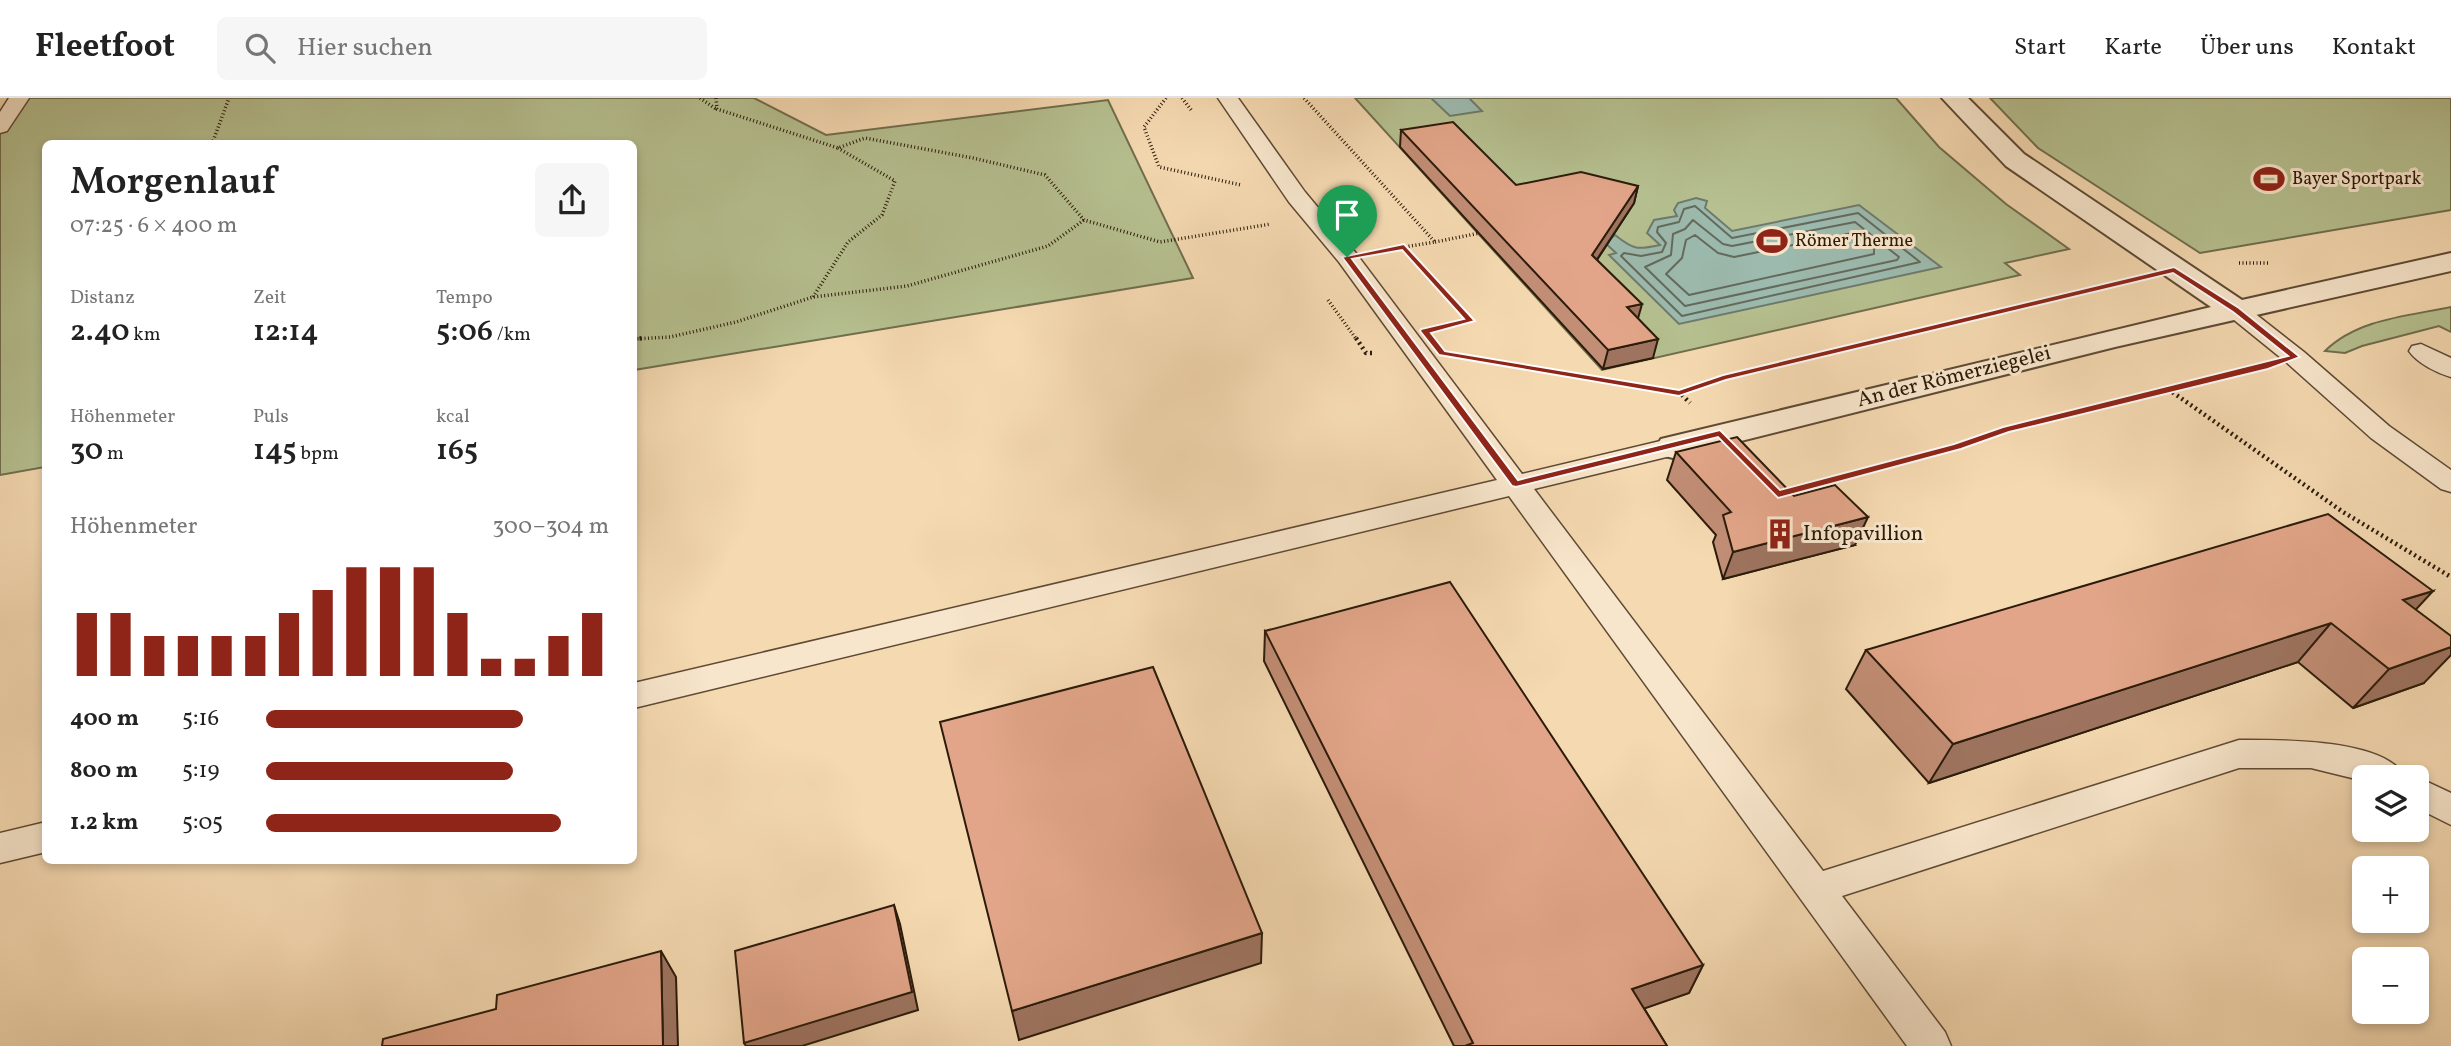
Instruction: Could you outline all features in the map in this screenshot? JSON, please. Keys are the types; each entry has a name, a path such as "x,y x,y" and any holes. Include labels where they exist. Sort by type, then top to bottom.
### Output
{"street":[{"path":"1954,98 2015,160 2236,310"},
{"name":"An der Römerziegelei","path":"1672,447 1720,433 2236,310 2451,262"}],"lane":[{"path":"0,127 19,98"},
{"path":"1228,98 1312,216 1347,257 1931,1046"},
{"path":"2236,310 2295,357 2380,432 2451,483"},
{"path":"2421,351 2451,369"},
{"path":"637,695 1672,447"},
{"path":"1815,891 1839,881 2238,754 2311,754 2364,765"},
{"path":"2429,798 2451,810"},
{"path":"0,848 42,838"}],"path":[{"path":"213,140 229,98"},
{"path":"700,98 717,109 838,148 895,181 881,215 848,242 813,297"},
{"path":"716,98 717,109"},
{"path":"1167,98 1143,127 1159,167 1248,186"},
{"path":"1304,98 1435,242"},
{"path":"838,148 865,138 1045,175 1084,220 1160,242 1312,216"},
{"path":"637,339 670,337 736,322 813,297 907,286 1048,246 1084,220"},
{"path":"1347,257 1480,233"},
{"path":"1404,247 1470,321 1425,331 1442,353"},
{"path":"1415,349 1679,393 1723,378 2174,270 2216,263 2281,263"},
{"path":"1778,494 1957,446 2006,429 2265,367 2295,357"},
{"path":"2168,389 2305,485 2426,564 2451,576"},
{"path":"1679,393 1720,433"}],"green space":[{"path":"29,98 754,98 826,135 1108,100 1193,278 637,370 637,140 42,140 42,468 0,475 0,133"},
{"name":"Römer Therme","path":"1355,98 1896,98 1939,147 2006,204 2069,249 2005,263 2020,275 1602,370"},
{"name":"Bayer Sportpark","path":"1990,98 2451,98 2451,210 2200,253 2038,148"},
{"path":"2451,307 2451,332 2439,326 2345,353 2325,351 2338,340 2368,325"}],"water":[{"path":"1431,98 1469,98 1482,111 1450,116"},
{"path":"1696,198 1707,201 1705,208 1732,231 1859,205 1941,267 1679,324 1609,255 1616,253 1601,239 1615,235 1636,247 1660,245 1647,233 1654,220 1677,216 1674,210 1678,203"}],"building":[{"path":"1453,122 1516,185 1581,172 1638,186 1592,255 1642,304 1627,307 1658,339 1608,350 1401,130"},
{"path":"1737,437 1794,496 1835,485 1868,517 1733,552 1723,515 1731,512 1676,452"},
{"path":"2328,514 2433,591 2403,600 2451,636 2451,647 2389,669 2331,623 1953,744 1866,650"},
{"path":"1450,582 1703,965 1632,989 1667,1046 1465,1046 1473,1043 1265,631"},
{"path":"1153,667 1262,933 1012,1011 940,722"},
{"path":"894,905 912,992 744,1043 735,951"},
{"path":"661,951 663,1046 382,1046 383,1039 496,1009 497,995"}],"place":[{"name":"Bayer Sportpark","path":"2269,179"},
{"name":"Römer Therme","path":"1772,241"},
{"name":"Infopavillion","path":"1780,534"}],"route":[{"path":"1404,247 1470,321 1425,331 1442,353 1679,393 1723,378 2174,270 2236,310 2295,357 2265,367 2006,429 1957,446 1778,494 1720,433 1516,484 1347,257 1404,247"}]}
